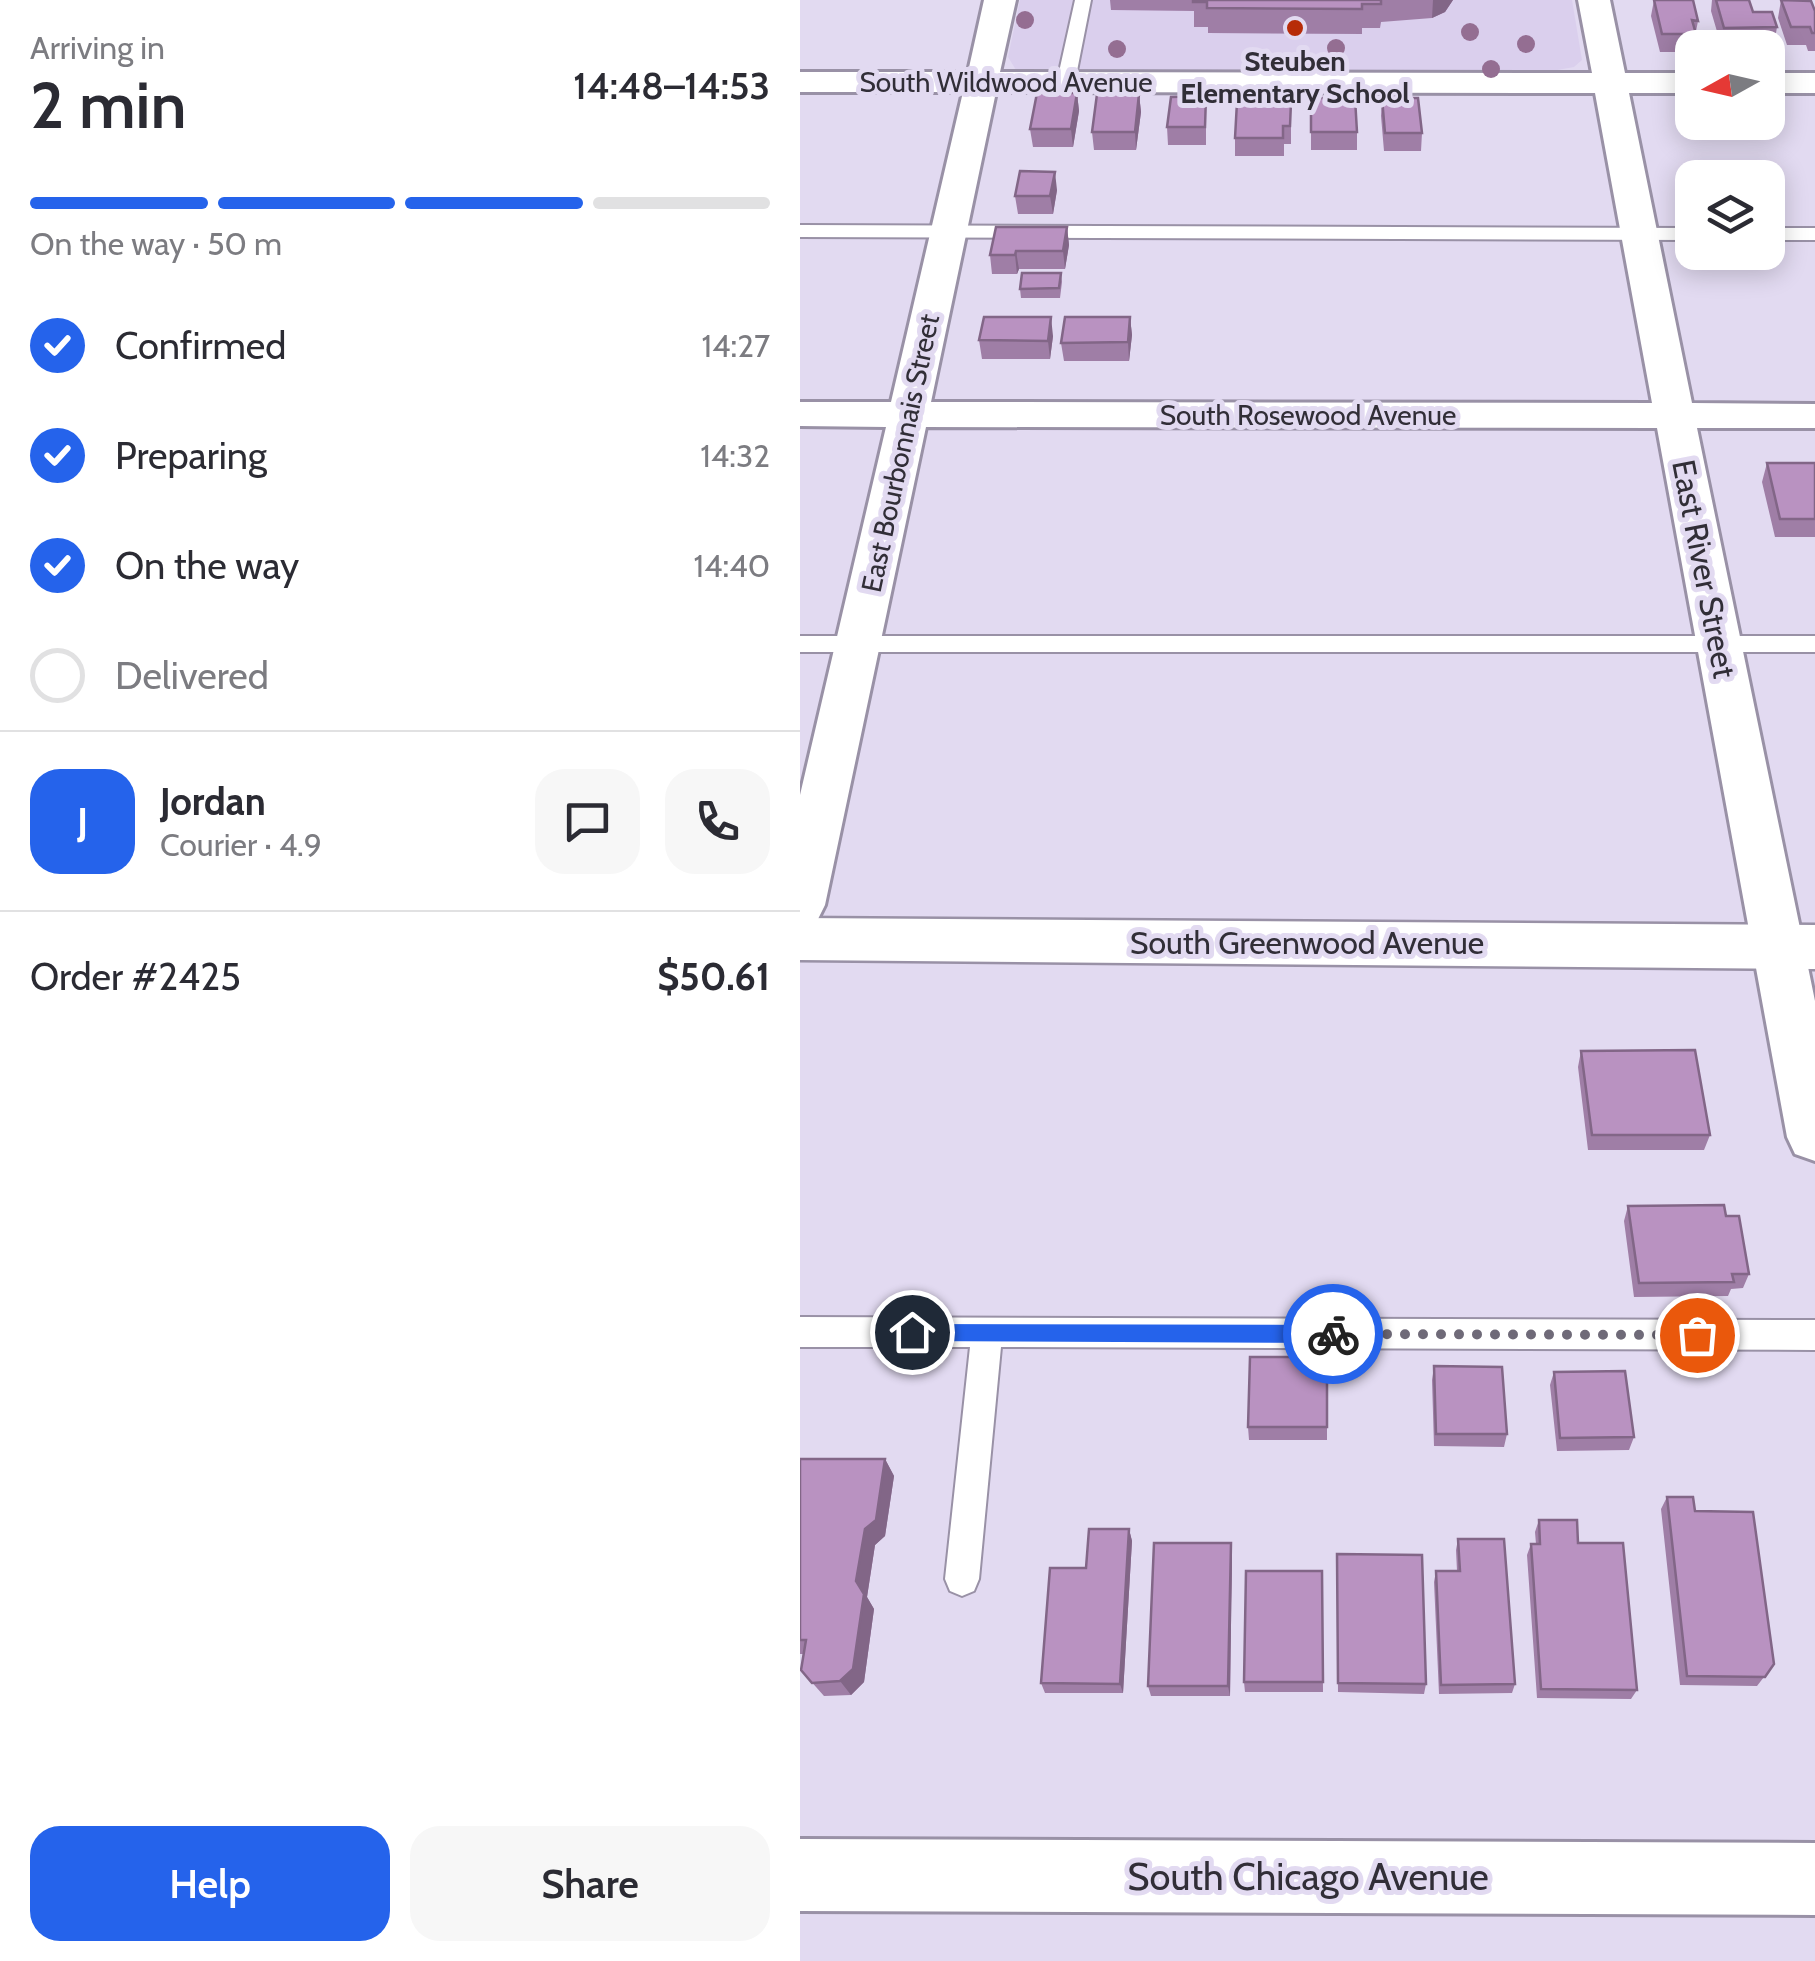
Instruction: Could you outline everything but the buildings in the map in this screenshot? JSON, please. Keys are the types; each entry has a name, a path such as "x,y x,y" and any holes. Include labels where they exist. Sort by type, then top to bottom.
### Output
{"street":[{"name":"East Bourbonnais Street","path":"800,905 1000,0"},
{"name":"East River Street","path":"1594,0 1718,644 1796,947 1815,1137"},
{"name":"South Wildwood Avenue","path":"800,82 1675,83"},
{"path":"1785,83 1815,83"},
{"name":"South Rosewood Avenue","path":"800,414 1815,416"},
{"name":"South Greenwood Avenue","path":"800,939 1796,947"},
{"name":"South Chicago Avenue","path":"800,1875 1815,1879"}],"lane":[{"path":"1066,81 1084,0"},
{"path":"800,231 1675,234"},
{"path":"1785,234 1815,234"},
{"path":"800,644 1815,644"},
{"path":"800,1332 1815,1336"},
{"path":"962,1579 987,1333"}],"shaded area":[{"name":"Steuben Elementary School","path":"1020,0 1572,0 1582,60 1574,67 1541,73 1016,70 1008,57"}],"way so far":[{"path":"1333,1334 1697,1335"}],"place":[{"name":"Steuben Elementary School","path":"1295,28"}],"route":[{"path":"912,1332 1333,1334"}]}
